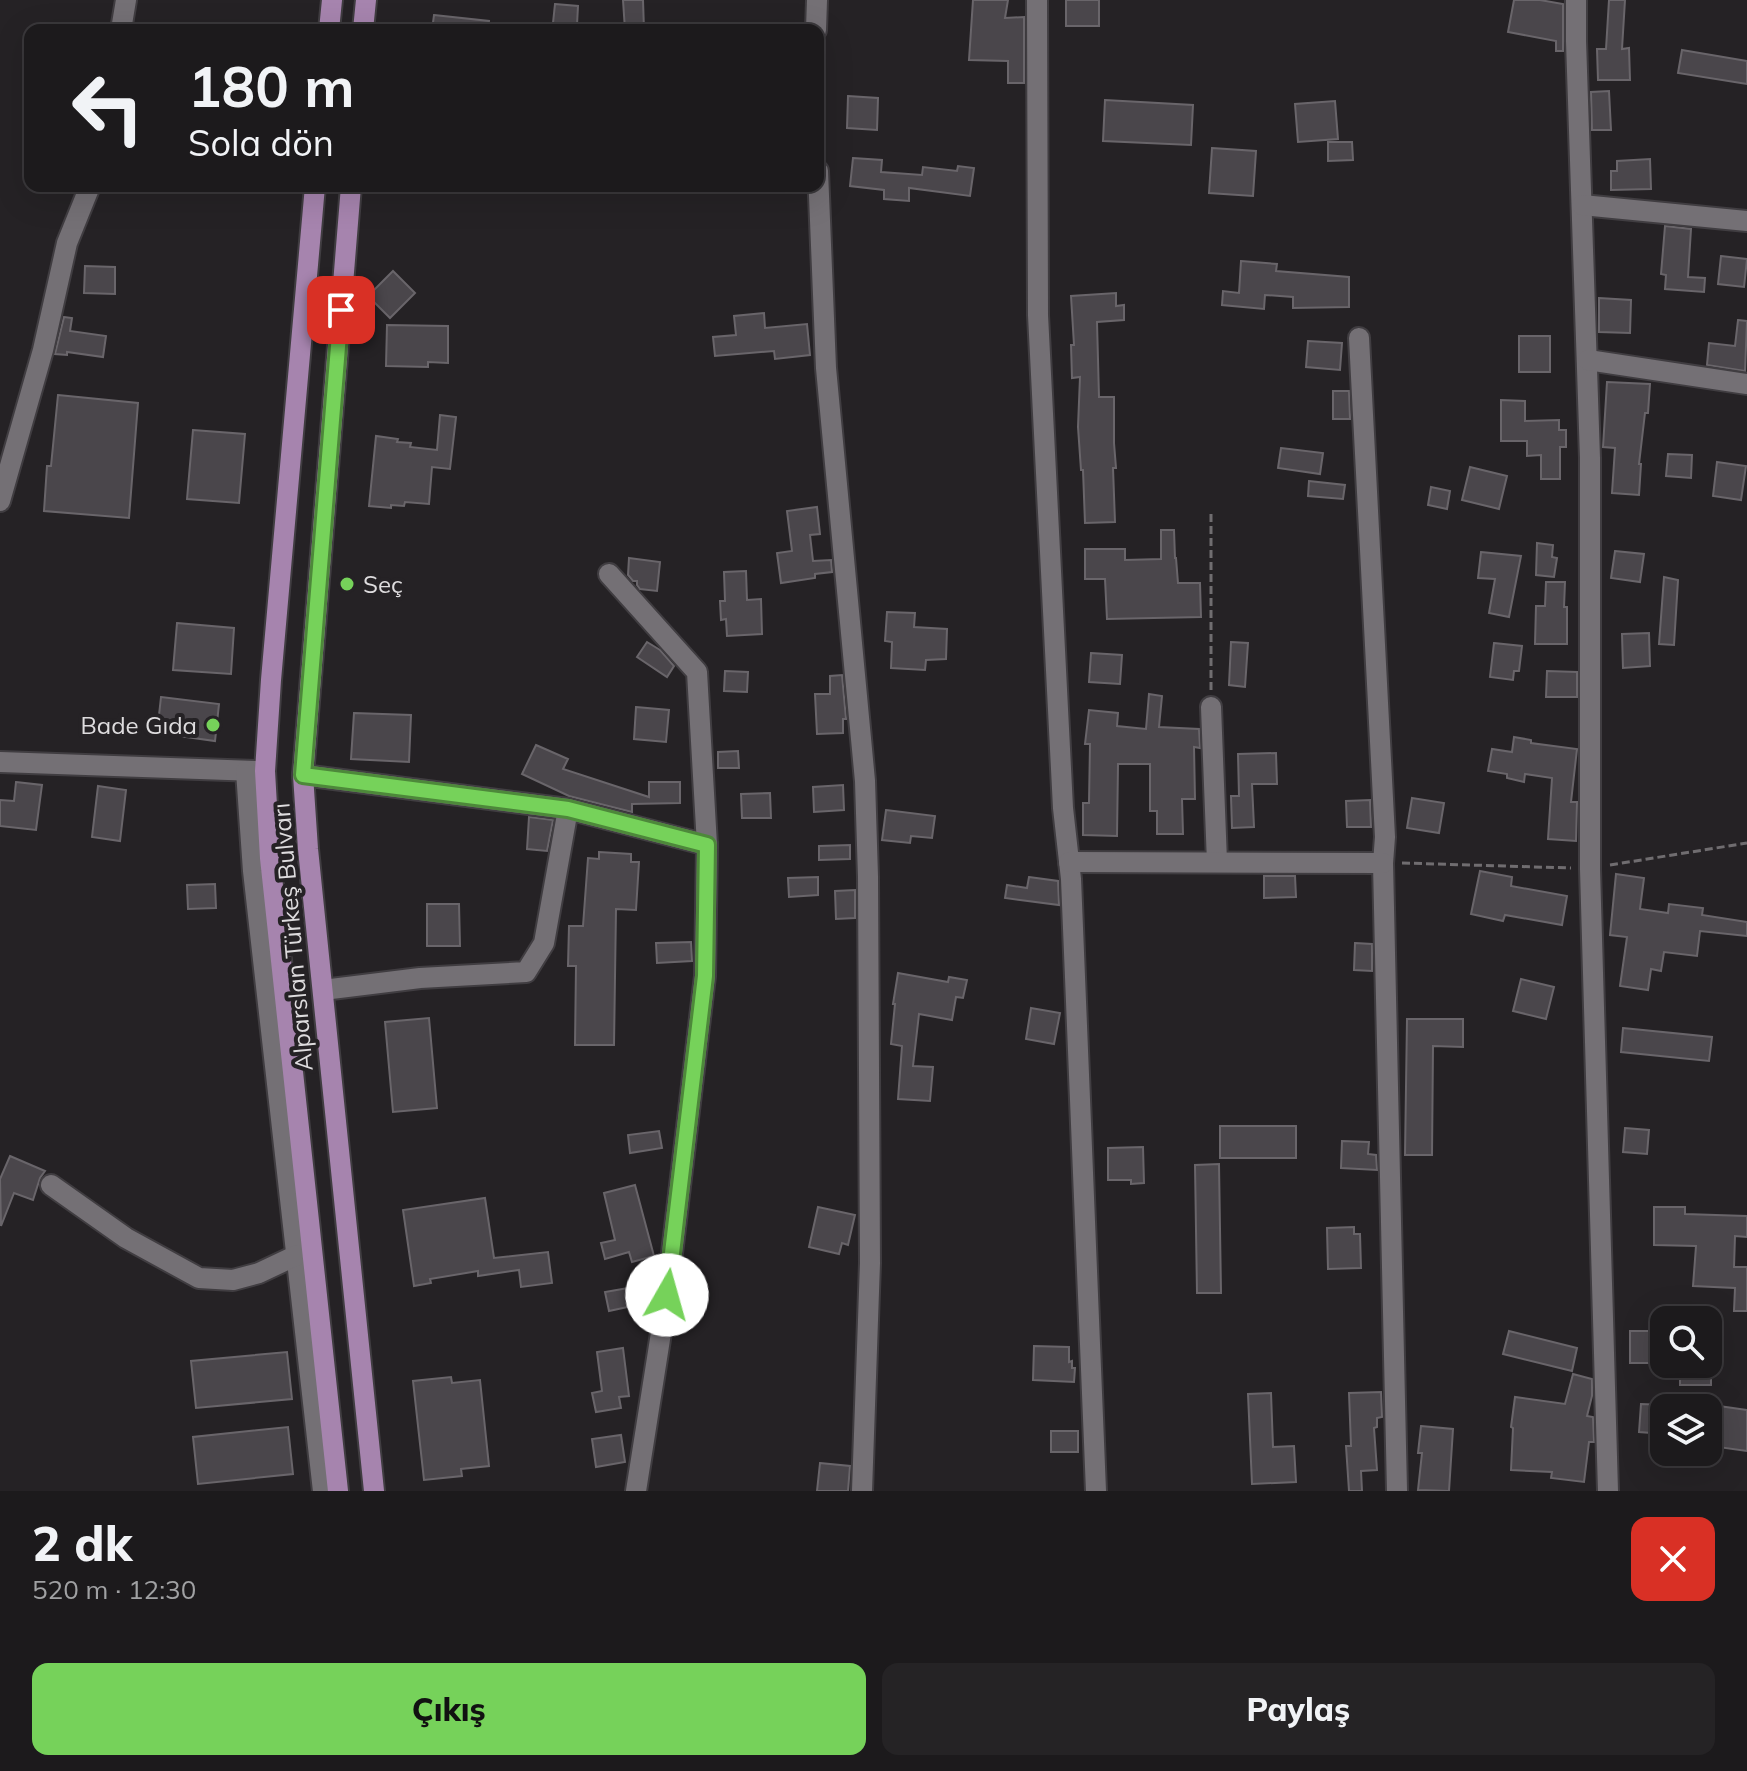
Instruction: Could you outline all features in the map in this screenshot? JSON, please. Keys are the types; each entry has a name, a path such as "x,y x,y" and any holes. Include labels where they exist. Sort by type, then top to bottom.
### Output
{"main road":[{"path":"330,24 332,0"},
{"path":"364,24 366,0"},
{"path":"314,192 272,665 256,771 270,858 338,1491"},
{"name":"Alparslan Türkeş Bulvarı","path":"351,192 303,775 374,1491"}],"street":[{"path":"122,24 126,0"},
{"path":"816,24 817,0"},
{"path":"1037,0 1038,315 1063,808 1069,862 1096,1491"},
{"path":"1576,0 1590,458 1590,869 1608,1491"},
{"path":"0,501 43,350 67,243 88,192"},
{"path":"819,192 826,368 865,781 870,1263 862,1491"},
{"path":"1582,205 1747,221"},
{"path":"1359,338 1385,837 1383,863 1397,1491"},
{"path":"1588,360 1747,384"},
{"path":"609,574 697,672 707,845 705,976 667,1295 636,1491"},
{"path":"1211,707 1217,862"},
{"path":"0,762 256,771 253,871 323,1491"},
{"path":"303,775 568,809 707,845"},
{"path":"323,990 420,978 526,972 544,943 568,809"},
{"path":"1069,862 1383,863"},
{"path":"51,1185 126,1238 199,1278 233,1280 259,1273 297,1255"}],"path":[{"path":"1211,514 1211,707"},
{"path":"1383,863 1590,869 1747,843"}],"building":[{"path":"623,0 643,0 644,24 625,24"},
{"path":"973,0 1008,0 1005,18 1024,17 1024,83 1008,83 1008,61 969,60"},
{"path":"1066,0 1099,0 1099,26 1066,26"},
{"path":"1514,0 1563,4 1563,51 1556,51 1556,41 1508,32"},
{"path":"1609,0 1625,0 1622,49 1629,48 1630,80 1598,80 1597,49 1606,49"},
{"path":"555,4 578,6 577,24 553,23"},
{"path":"434,15 489,21 489,24 433,24"},
{"path":"1682,50 1747,61 1747,84 1678,73"},
{"path":"1609,91 1611,130 1592,130 1591,92"},
{"path":"848,96 878,98 877,130 847,128"},
{"path":"1105,100 1193,105 1191,145 1103,141"},
{"path":"1335,101 1338,139 1298,142 1295,104"},
{"path":"1328,142 1352,142 1353,160 1328,161"},
{"path":"1212,148 1256,151 1253,196 1209,193"},
{"path":"853,158 882,160 881,172 922,175 923,167 957,171 958,166 974,168 970,196 909,188 909,201 884,199 884,190 850,186"},
{"path":"1650,159 1651,189 1611,190 1611,171 1617,171 1617,161"},
{"path":"1665,226 1691,229 1688,277 1705,278 1704,292 1665,289 1666,275 1661,274"},
{"path":"1721,256 1747,259 1744,287 1718,284"},
{"path":"1241,261 1277,264 1276,271 1349,277 1349,307 1293,308 1293,297 1265,295 1264,309 1222,305 1223,291 1239,293"},
{"path":"85,266 115,267 115,294 84,293"},
{"path":"393,271 415,293 390,318 368,296"},
{"path":"1116,293 1116,306 1124,305 1124,320 1097,322 1099,397 1114,397 1115,522 1085,523 1078,427 1080,377 1072,378 1071,345 1074,345 1071,296"},
{"path":"1599,298 1631,300 1630,333 1599,332"},
{"path":"764,313 765,328 807,324 810,355 775,359 774,351 715,356 713,337 736,335 734,316"},
{"path":"64,317 72,318 70,331 106,336 103,357 67,352 67,355 55,354"},
{"path":"1738,320 1747,321 1745,371 1707,365 1709,343 1735,346"},
{"path":"387,325 448,326 448,363 428,362 428,367 386,366"},
{"path":"1519,336 1550,336 1550,372 1519,372"},
{"path":"1308,341 1342,343 1340,370 1306,367"},
{"path":"1607,382 1650,384 1639,464 1639,495 1612,493 1615,448 1603,447"},
{"path":"1333,391 1349,391 1350,419 1333,419"},
{"path":"58,395 138,403 129,518 44,511 47,466 51,466"},
{"path":"1501,400 1525,401 1525,421 1559,420 1559,430 1566,430 1566,447 1560,447 1560,479 1541,479 1541,455 1527,456 1527,441 1501,441"},
{"path":"440,415 456,417 450,469 432,467 429,504 405,502 404,506 391,505 391,508 369,506 376,436 411,443 410,447 437,450"},
{"path":"193,430 245,434 239,503 187,499"},
{"path":"1281,448 1323,453 1320,474 1278,468"},
{"path":"1668,454 1692,455 1691,478 1666,476"},
{"path":"1717,462 1746,466 1741,500 1713,496"},
{"path":"1470,467 1507,476 1499,509 1462,500"},
{"path":"1309,481 1345,485 1343,499 1308,496"},
{"path":"1431,487 1450,491 1447,509 1428,505"},
{"path":"817,507 820,534 810,535 813,561 831,560 832,572 781,583 777,553 792,551 787,511"},
{"path":"1161,530 1174,530 1178,583 1200,583 1201,617 1107,619 1105,579 1085,579 1085,549 1125,549 1125,560 1161,559"},
{"path":"1537,543 1553,545 1552,557 1557,558 1554,577 1536,575"},
{"path":"1615,551 1644,554 1640,582 1611,578"},
{"path":"1481,552 1521,556 1509,617 1489,613 1495,579 1478,578"},
{"path":"629,558 660,562 657,591 640,589 637,581 633,581 628,575"},
{"path":"746,571 747,600 761,599 762,634 727,636 726,619 721,620 720,601 725,601 724,572"},
{"path":"1664,577 1678,580 1674,645 1659,644"},
{"path":"1546,582 1565,582 1567,644 1535,644 1536,606 1545,606"},
{"path":"887,612 915,613 914,627 947,629 946,659 926,660 925,670 891,668 892,642 885,641"},
{"path":"177,623 234,628 231,674 173,670"},
{"path":"1649,633 1650,666 1623,668 1622,634"},
{"path":"647,642 660,650 674,666 667,677 637,657"},
{"path":"1231,642 1248,643 1245,687 1229,685"},
{"path":"1494,643 1522,646 1519,671 1514,671 1513,680 1490,677"},
{"path":"1091,653 1122,655 1120,684 1089,682"},
{"path":"725,671 748,672 747,692 724,691"},
{"path":"1547,671 1577,672 1577,697 1546,697"},
{"path":"842,675 846,719 843,719 843,733 817,734 815,694 830,694 830,676"},
{"path":"1149,694 1162,696 1159,727 1199,729 1200,748 1194,747 1195,799 1182,799 1183,834 1157,834 1157,811 1150,811 1150,764 1118,764 1117,836 1083,835 1083,803 1089,803 1090,744 1085,744 1089,710 1118,713 1117,726 1146,729"},
{"path":"161,697 219,704 215,741 157,733"},
{"path":"636,707 669,710 666,742 634,739"},
{"path":"354,713 411,715 409,762 351,759"},
{"path":"1514,737 1531,740 1531,743 1577,749 1571,802 1577,802 1576,841 1548,839 1552,778 1525,774 1524,782 1507,778 1507,774 1488,771 1492,749 1512,752"},
{"path":"536,745 568,759 563,769 649,797 649,782 680,782 680,803 632,804 632,812 569,796 522,774"},
{"path":"738,751 739,768 718,768 718,752"},
{"path":"1276,753 1277,784 1252,784 1254,827 1232,828 1231,796 1239,796 1238,754"},
{"path":"16,782 42,785 36,830 0,826 0,800 14,801"},
{"path":"843,785 844,810 814,812 813,787"},
{"path":"98,786 126,790 120,841 92,837"},
{"path":"770,793 771,818 742,818 741,794"},
{"path":"1412,798 1444,803 1439,833 1407,828"},
{"path":"1370,800 1371,827 1347,827 1346,801"},
{"path":"886,810 935,816 932,838 911,836 910,843 882,840"},
{"path":"529,817 553,820 547,851 527,849"},
{"path":"850,845 850,859 819,860 819,846"},
{"path":"599,852 631,854 631,862 639,862 636,910 616,909 614,1045 575,1045 576,966 568,966 569,926 583,926 588,858 599,859"},
{"path":"1480,871 1512,877 1511,886 1567,896 1562,925 1505,915 1503,921 1471,914"},
{"path":"1616,874 1644,878 1640,909 1668,913 1669,904 1703,908 1702,915 1747,922 1747,936 1700,931 1697,956 1664,952 1661,971 1651,969 1648,990 1620,986 1627,937 1610,935"},
{"path":"1264,876 1295,876 1296,897 1264,898"},
{"path":"818,877 818,895 789,897 788,878"},
{"path":"1029,877 1058,881 1059,905 1005,898 1007,885 1027,888"},
{"path":"215,884 216,908 188,909 187,885"},
{"path":"855,890 855,918 836,919 835,891"},
{"path":"427,904 459,904 460,946 427,946"},
{"path":"691,942 692,961 657,963 656,943"},
{"path":"1355,943 1372,944 1372,971 1354,970"},
{"path":"898,973 948,982 949,977 967,980 963,998 956,997 952,1020 919,1014 913,1066 933,1067 930,1101 898,1099 902,1046 891,1044"},
{"path":"1521,979 1554,987 1546,1019 1513,1011"},
{"path":"1031,1008 1060,1013 1054,1044 1026,1039"},
{"path":"429,1018 437,1108 393,1112 385,1022"},
{"path":"1407,1019 1463,1019 1463,1047 1433,1046 1432,1155 1405,1155"},
{"path":"1623,1028 1712,1037 1709,1061 1621,1052"},
{"path":"1220,1126 1296,1126 1296,1158 1220,1158"},
{"path":"1625,1128 1649,1130 1647,1154 1623,1152"},
{"path":"659,1131 662,1148 630,1153 628,1135"},
{"path":"1342,1141 1369,1142 1368,1154 1376,1155 1377,1170 1341,1168"},
{"path":"1143,1147 1144,1183 1108,1180 1108,1148"},
{"path":"10,1156 45,1171 33,1200 14,1193 1,1226 0,1179"},
{"path":"1219,1164 1221,1293 1197,1293 1195,1165"},
{"path":"635,1185 654,1256 632,1262 629,1252 605,1259 601,1243 615,1240 604,1193"},
{"path":"485,1198 494,1258 548,1252 552,1283 521,1287 519,1270 478,1276 478,1271 430,1279 431,1283 414,1286 403,1210"},
{"path":"818,1207 855,1215 848,1245 842,1243 839,1254 809,1247"},
{"path":"1654,1207 1685,1207 1685,1214 1747,1216 1747,1237 1735,1236 1734,1267 1747,1267 1747,1311 1734,1311 1735,1288 1693,1286 1696,1246 1654,1245"},
{"path":"1354,1227 1354,1234 1360,1234 1361,1268 1328,1269 1327,1228"},
{"path":"634,1287 637,1305 609,1311 605,1292"},
{"path":"1509,1331 1577,1348 1572,1371 1503,1354"},
{"path":"1630,1331 1650,1331 1650,1363 1630,1363"},
{"path":"1034,1346 1069,1347 1069,1362 1072,1361 1072,1368 1075,1368 1074,1382 1033,1380"},
{"path":"623,1348 629,1396 619,1397 621,1408 596,1412 592,1393 602,1391 597,1352"},
{"path":"287,1352 292,1399 196,1408 191,1361"},
{"path":"1573,1374 1592,1379 1587,1416 1593,1417 1594,1442 1589,1442 1584,1482 1551,1478 1552,1472 1511,1470 1515,1397 1565,1404"},
{"path":"451,1377 452,1383 480,1380 489,1466 461,1469 462,1476 424,1480 413,1381"},
{"path":"1680,1378 1711,1378 1711,1385 1680,1385"},
{"path":"1381,1392 1382,1417 1377,1418 1377,1427 1374,1428 1377,1470 1361,1471 1362,1491 1349,1491 1346,1446 1351,1446 1349,1393"},
{"path":"1271,1393 1273,1447 1294,1446 1296,1482 1252,1484 1248,1394"},
{"path":"1641,1404 1650,1404 1650,1433 1639,1432"},
{"path":"1722,1406 1747,1410 1747,1451 1722,1448"},
{"path":"1421,1426 1453,1429 1449,1491 1418,1490"},
{"path":"288,1427 293,1474 198,1484 193,1437"},
{"path":"1051,1431 1078,1431 1078,1452 1051,1452"},
{"path":"621,1435 625,1462 596,1467 592,1439"},
{"path":"820,1463 850,1466 848,1491 817,1491"}],"place":[{"name":"Seç","path":"347,584"},
{"name":"Bade Gıda","path":"213,725"}],"route":[{"path":"341,310 303,775 568,809 707,845 705,976 667,1295"}]}
